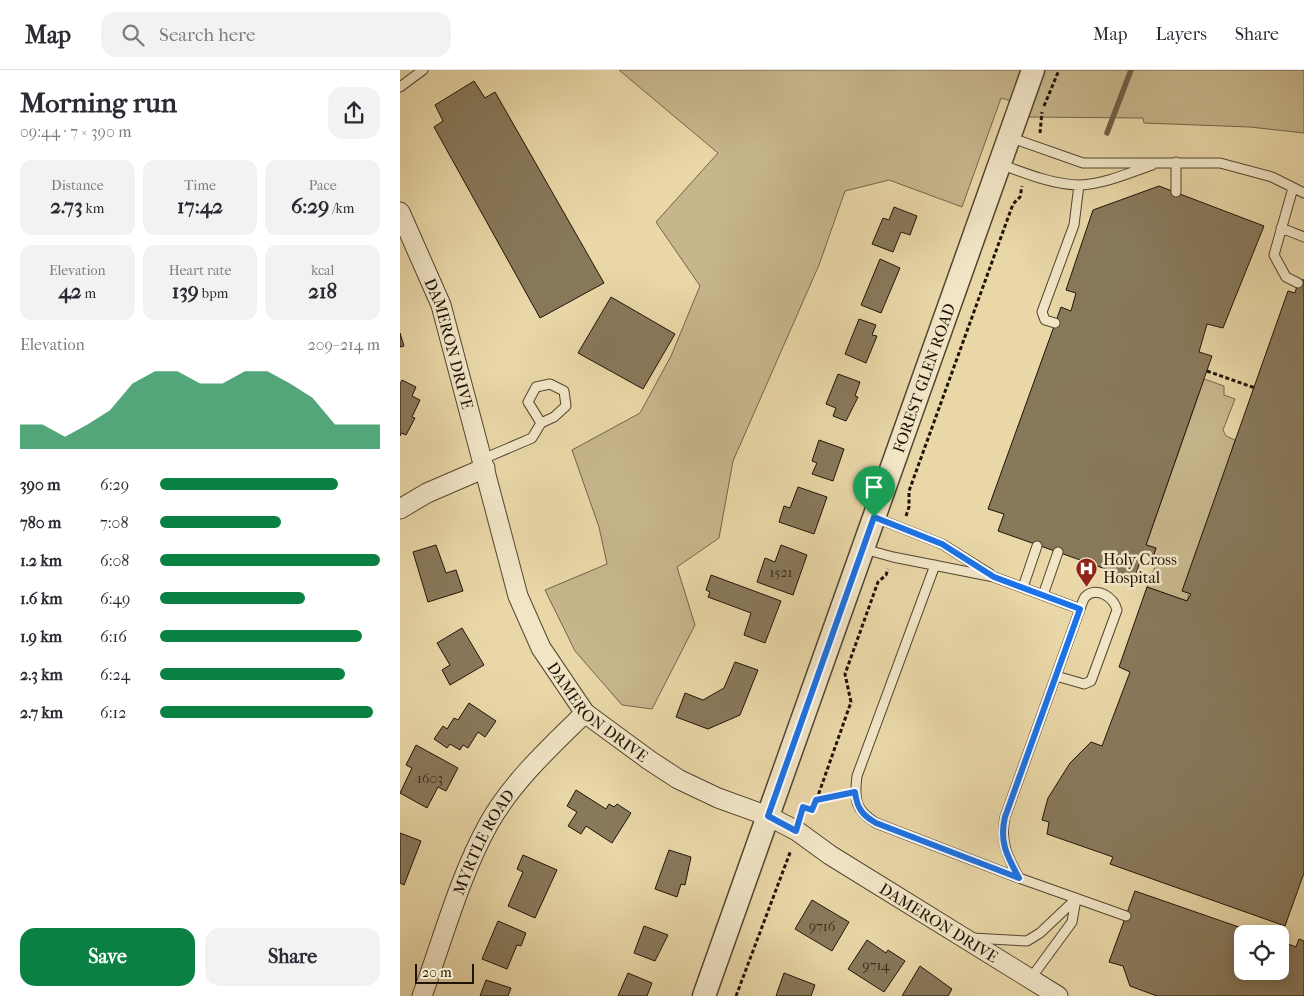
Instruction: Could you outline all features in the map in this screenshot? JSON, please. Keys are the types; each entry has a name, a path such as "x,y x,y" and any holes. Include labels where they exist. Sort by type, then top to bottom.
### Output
{"street":[{"name":"FOREST GLEN ROAD","path":"704,996 968,258 1033,70"},
{"name":"DAMERON DRIVE","path":"400,212 441,305 518,596 541,648 585,713 678,779 718,798 768,816 796,831 1058,996"},
{"path":"400,508 484,464"},
{"name":"MYRTLE ROAD","path":"422,996 471,860 489,824 534,763 585,713"}],"lane":[{"path":"400,87 423,70"},
{"path":"1009,137 1083,163 1220,163 1272,177 1304,193"},
{"path":"1176,162 1176,192"},
{"path":"999,164 1025,173 1079,185 1096,183 1156,164"},
{"path":"1054,323 1045,320 1042,312 1074,225 1079,185"},
{"path":"1293,188 1274,255 1286,277 1298,283"},
{"path":"1281,228 1304,237"},
{"path":"484,464 532,438 541,423 554,417 566,406 564,391 550,384 536,387 528,402 541,423"},
{"path":"874,517 942,544 994,577"},
{"path":"1023,588 1037,546"},
{"path":"863,549 893,557 994,577 1080,609"},
{"path":"1043,595 1058,552"},
{"path":"934,565 860,769 855,792 857,806 865,816 876,823 1019,878 1126,916"},
{"path":"1019,878 1008,857 1001,834 1009,804 1080,609 1086,597 1096,592 1106,594 1115,602 1117,610 1091,681 1084,684 1056,676"},
{"path":"963,937 1003,941 1027,940 1040,933 1076,899"},
{"path":"1031,978 1072,922 1076,899"}],"path":[{"path":"1040,131 1041,113 1059,70"},
{"path":"909,506 909,491 1010,214 1014,204 1020,197"},
{"path":"1207,371 1255,388"},
{"path":"736,996 789,858 803,807 812,810 851,702 845,674 878,582 886,575"},
{"path":"816,800 855,792"}],"shaded area":[{"path":"619,70 1304,70 1304,133 1250,127 1144,123 1143,118 1027,117 1031,107 1001,98 962,207 889,180 845,191 819,265 733,461 719,538 677,567 695,625 652,709 622,705 575,651 545,590 607,564 599,527 572,450 640,413 671,356 700,286 656,222 718,153"},
{"path":"1204,379 1224,386 1224,395 1235,399 1223,430 1226,436 1235,440 1187,601 1147,587 1158,559 1153,557 1156,548 1146,545"}],"building":[{"path":"474,81 485,98 495,92 604,283 540,318 434,127 443,121 435,105"},
{"path":"1159,186 1264,226 1223,328 1207,324 1199,352 1212,356 1146,545 1156,548 1153,557 1143,554 1134,579 998,531 1004,514 988,509 1061,307 1071,311 1076,293 1066,290 1093,210"},
{"path":"894,207 917,216 910,235 901,232 893,252 872,244 883,218 889,220"},
{"path":"880,259 900,268 881,313 861,305"},
{"path":"1299,279 1304,280 1304,873 1285,925 1282,925 1110,864 1113,857 1047,834 1049,822 1042,820 1048,798 1070,763 1091,742 1102,746 1130,672 1119,667 1147,587 1187,601 1191,594 1182,591 1288,291 1295,293"},
{"path":"611,297 675,334 643,389 578,353"},
{"path":"859,319 876,325 872,335 877,336 866,363 845,354"},
{"path":"400,333 404,346 400,347"},
{"path":"838,374 860,382 855,396 858,397 846,421 833,416 836,408 826,404"},
{"path":"402,380 416,387 412,396 420,400 412,417 415,418 406,435 401,433 400,436 400,384"},
{"path":"819,440 844,449 833,481 812,474 817,463 812,461"},
{"path":"798,487 827,497 814,534 779,522 784,506 790,508"},
{"path":"436,545 446,573 456,570 463,591 428,602 413,552"},
{"path":"781,545 807,555 793,595 757,582 765,558 775,562"},
{"path":"711,575 781,601 765,643 744,635 751,613 708,597 710,592 706,590"},
{"path":"462,628 484,665 450,685 442,670 450,665 437,643"},
{"path":"735,662 758,670 740,715 708,729 676,717 685,693 703,700 724,688"},
{"path":"469,703 496,721 485,737 478,732 468,748 463,745 460,750 450,744 447,748 434,739 443,726 447,729 454,718 458,720"},
{"path":"416,745 458,768 446,791 438,787 427,808 400,793 412,768 406,765"},
{"path":"576,790 606,809 609,804 614,807 617,804 631,813 612,843 586,826 581,834 568,826 577,812 567,806"},
{"path":"400,833 421,841 404,885 400,883"},
{"path":"669,850 691,857 685,885 681,884 677,897 655,889"},
{"path":"523,855 557,870 535,918 508,906 523,872 517,869"},
{"path":"1135,891 1234,925 1234,980 1289,980 1289,944 1296,947 1299,939 1304,941 1304,996 1157,996 1130,986 1123,966 1109,962"},
{"path":"812,900 849,922 832,951 795,929"},
{"path":"498,921 526,933 521,946 517,945 507,969 482,959"},
{"path":"644,926 668,935 655,961 634,953"},
{"path":"867,940 886,953 888,950 905,961 884,992 848,969"},
{"path":"920,966 952,989 948,996 902,996"},
{"path":"628,973 652,983 647,996 618,996"},
{"path":"784,973 815,985 811,996 776,996"},
{"path":"486,980 511,988 508,996 480,996"}],"waterway":[{"path":"1107,133 1131,70"}],"place":[{"name":"Holy Cross Hospital","path":"1087,587"}],"route":[{"path":"874,517 942,544 994,577 1080,609 1005,817 1001,834 1008,857 1019,878 876,823 865,816 857,806 855,792 816,800 812,810 803,807 796,831 768,816 874,517"}]}
